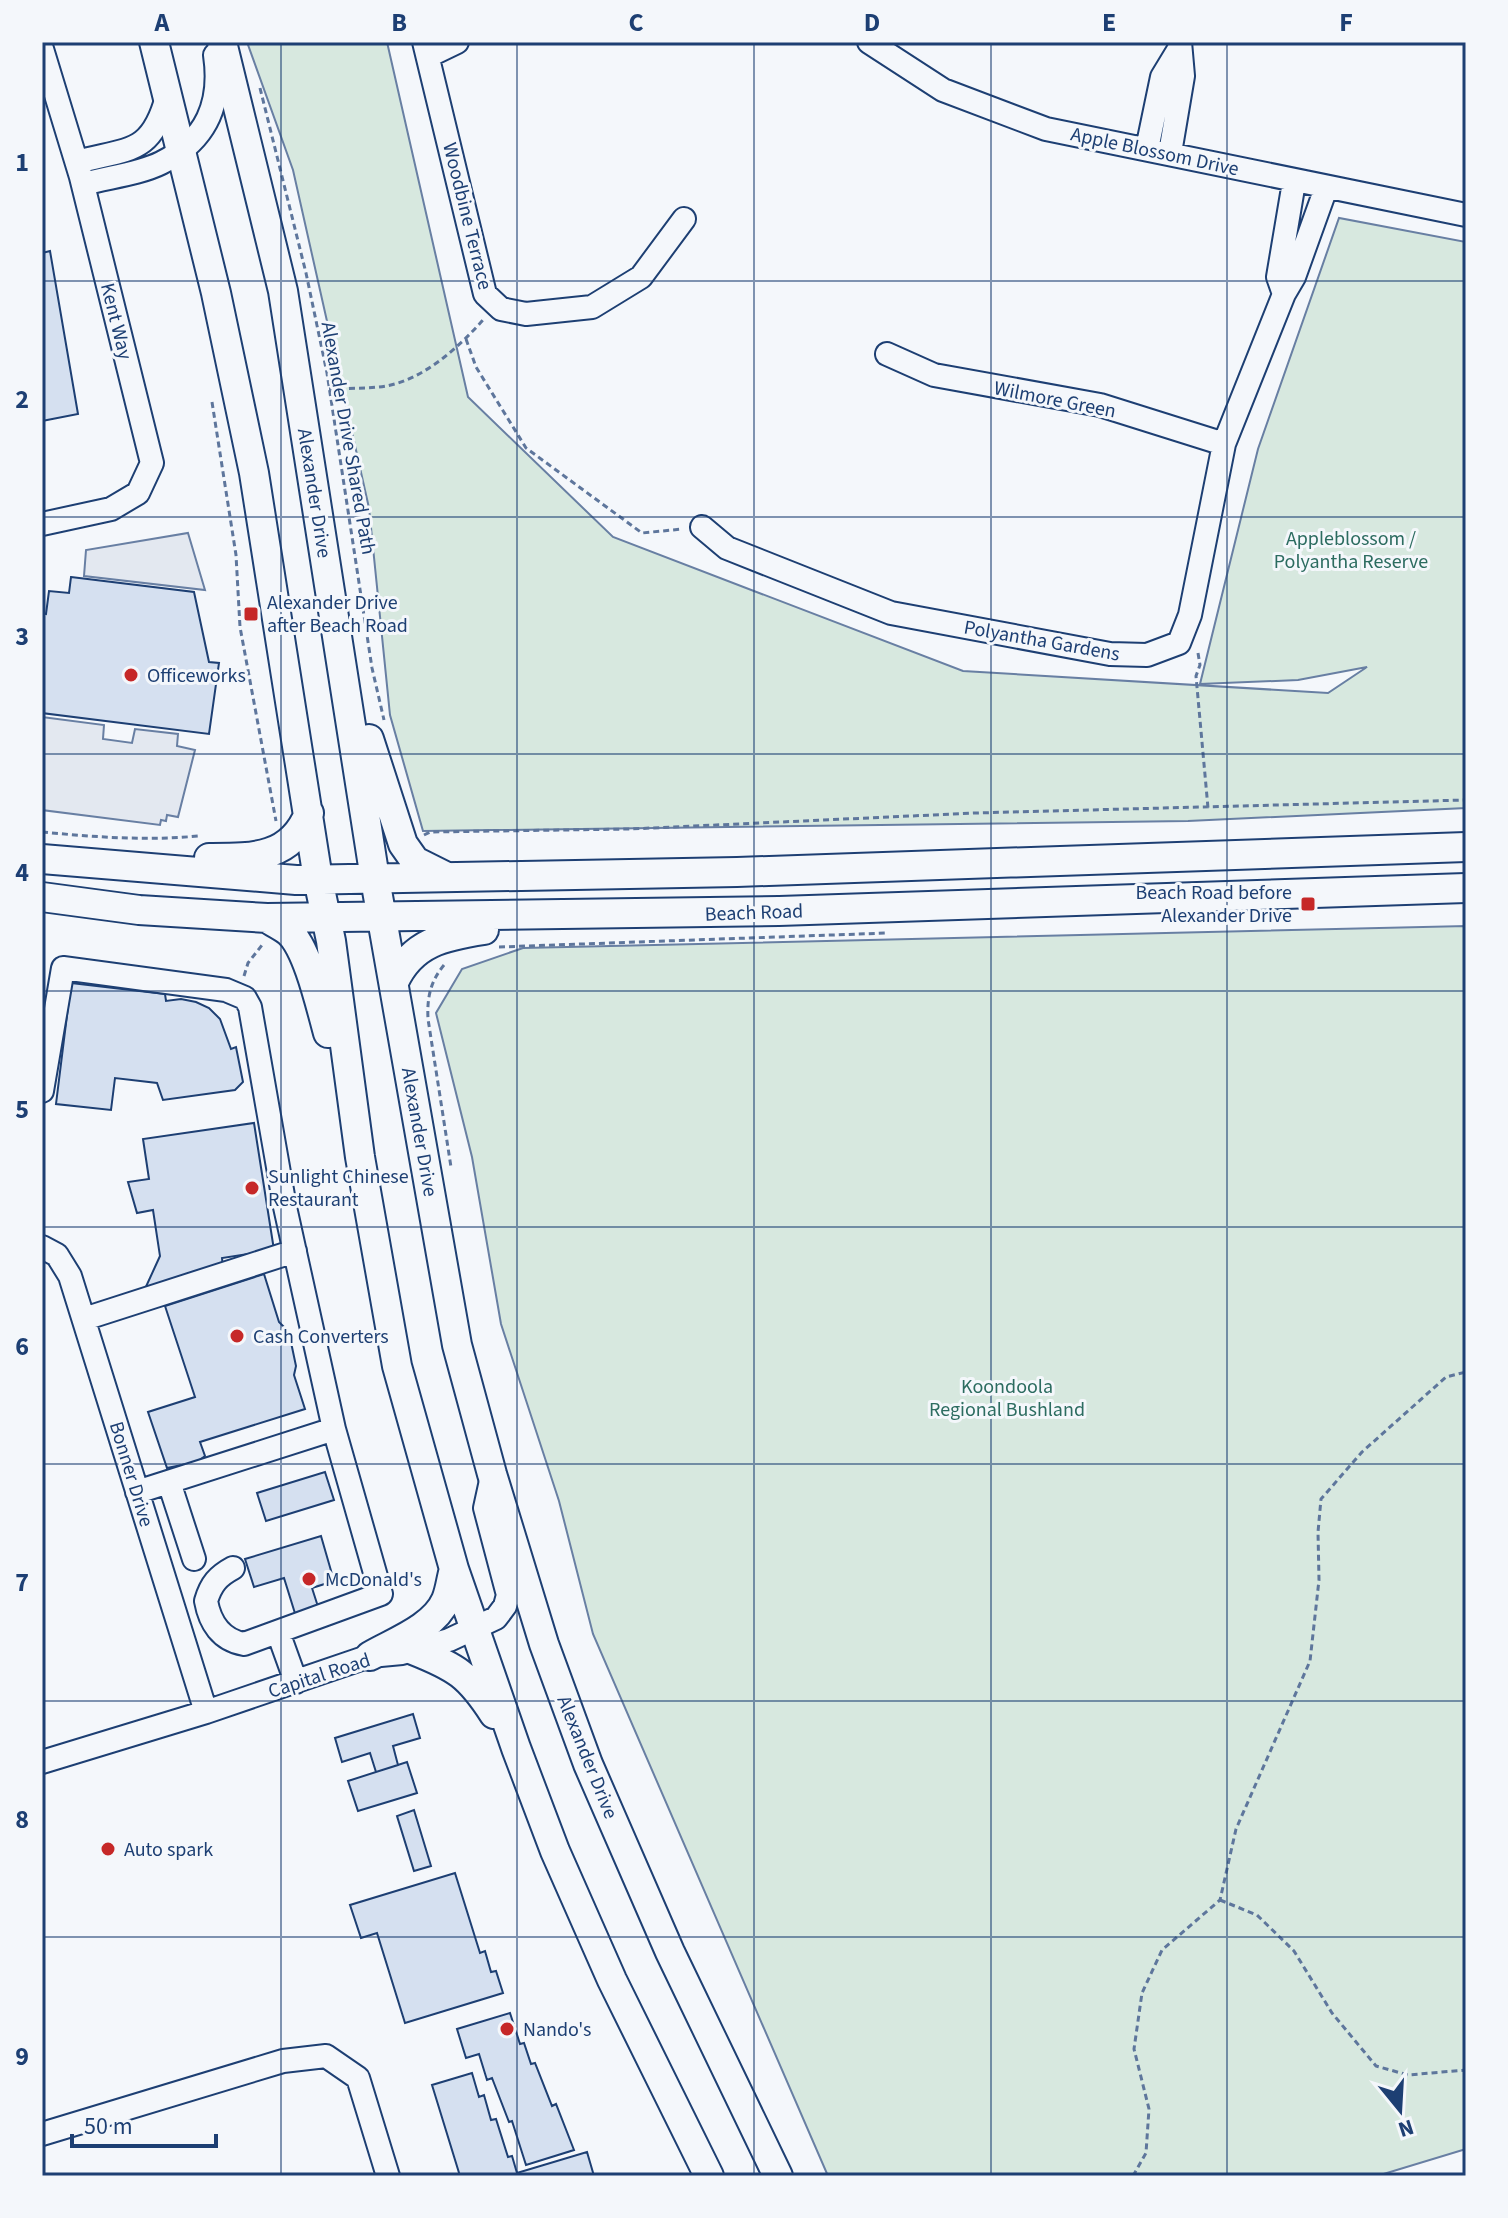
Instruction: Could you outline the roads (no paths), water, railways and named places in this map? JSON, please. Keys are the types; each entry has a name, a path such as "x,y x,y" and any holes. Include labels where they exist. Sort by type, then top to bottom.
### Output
{"main road":[{"path":"154,42 216,293 254,473 318,879 331,941 360,1157 397,1366 454,1569 555,1851 612,1980 709,2176"},
{"name":"Alexander Drive","path":"222,42 283,291 375,879 457,1345 492,1474 544,1644 588,1764 670,1952 778,2176"},
{"path":"334,615 381,780 403,844 415,861 429,871 445,876"},
{"path":"73,862 123,855 237,858 266,854 290,843 303,829 309,813"},
{"name":"Beach Road","path":"42,859 287,879 375,879 737,872 1466,847"},
{"name":"Beach Road","path":"42,897 264,932 325,917 631,915 1466,888"},
{"path":"394,982 401,965 410,955 446,936 492,928 590,927 631,915"},
{"path":"264,932 290,933 298,945 314,984 332,1046 339,1104 360,1157"},
{"path":"370,1656 435,1615 445,1602 454,1569"},
{"path":"413,1650 445,1663 473,1683 516,1748"}],"street":[{"path":"83,184 160,164 197,137 213,112 219,79 214,42"},
{"path":"426,49 457,42"},
{"name":"Apple Blossom Drive","path":"869,42 943,90 1046,129 1170,153 1294,182 1464,213"},
{"path":"1147,149 1162,77 1180,45"},
{"path":"1170,153 1183,76 1180,45"},
{"name":"Kent Way","path":"42,49 83,184 152,463 138,493 111,509 42,524"},
{"name":"Woodbine Terrace","path":"426,49 485,294 501,309 526,314 592,307 641,277 684,219"},
{"path":"77,162 147,141 160,123 167,96"},
{"name":"Polyantha Gardens","path":"1284,294 1278,277 1294,182"},
{"name":"Polyantha Gardens","path":"702,527 727,548 891,613 1110,654 1147,655 1179,643 1190,615 1224,444 1284,294 1294,277 1326,188"},
{"name":"Wilmore Green","path":"887,354 934,375 1100,405 1224,444"},
{"path":"42,1091 63,968 226,990 245,998 250,1007 295,1251 334,1429 381,1594 244,1644 233,1642 218,1632 206,1601 210,1588 220,1575 233,1568"},
{"name":"Bonner Drive","path":"42,1247 57,1255 70,1276 206,1712"},
{"path":"84,1319 295,1251"},
{"path":"137,1492 334,1429"},
{"name":"Capital Road","path":"42,1762 206,1712 370,1656 413,1650 449,1640 496,1618 505,1606 508,1595 485,1508 492,1474"},
{"path":"169,1482 194,1559"},
{"path":"278,1632 296,1682"},
{"path":"42,2134 283,2061 326,2056 358,2078 388,2176"}],"place":[{"name":"Alexander Drive after Beach Road","path":"251,614"},
{"name":"Officeworks","path":"131,675"},
{"name":"Beach Road before Alexander Drive","path":"1308,904"},
{"name":"Sunlight Chinese Restaurant","path":"252,1188"},
{"name":"Cash Converters","path":"237,1336"},
{"name":"McDonald's","path":"309,1579"},
{"name":"Auto spark","path":"108,1849"},
{"name":"Nando's","path":"507,2029"}],"park label":[{"name":"Appleblossom / Polyantha Reserve","path":"1351,550"},
{"name":"Koondoola Regional Bushland","path":"1007,1398"}]}
